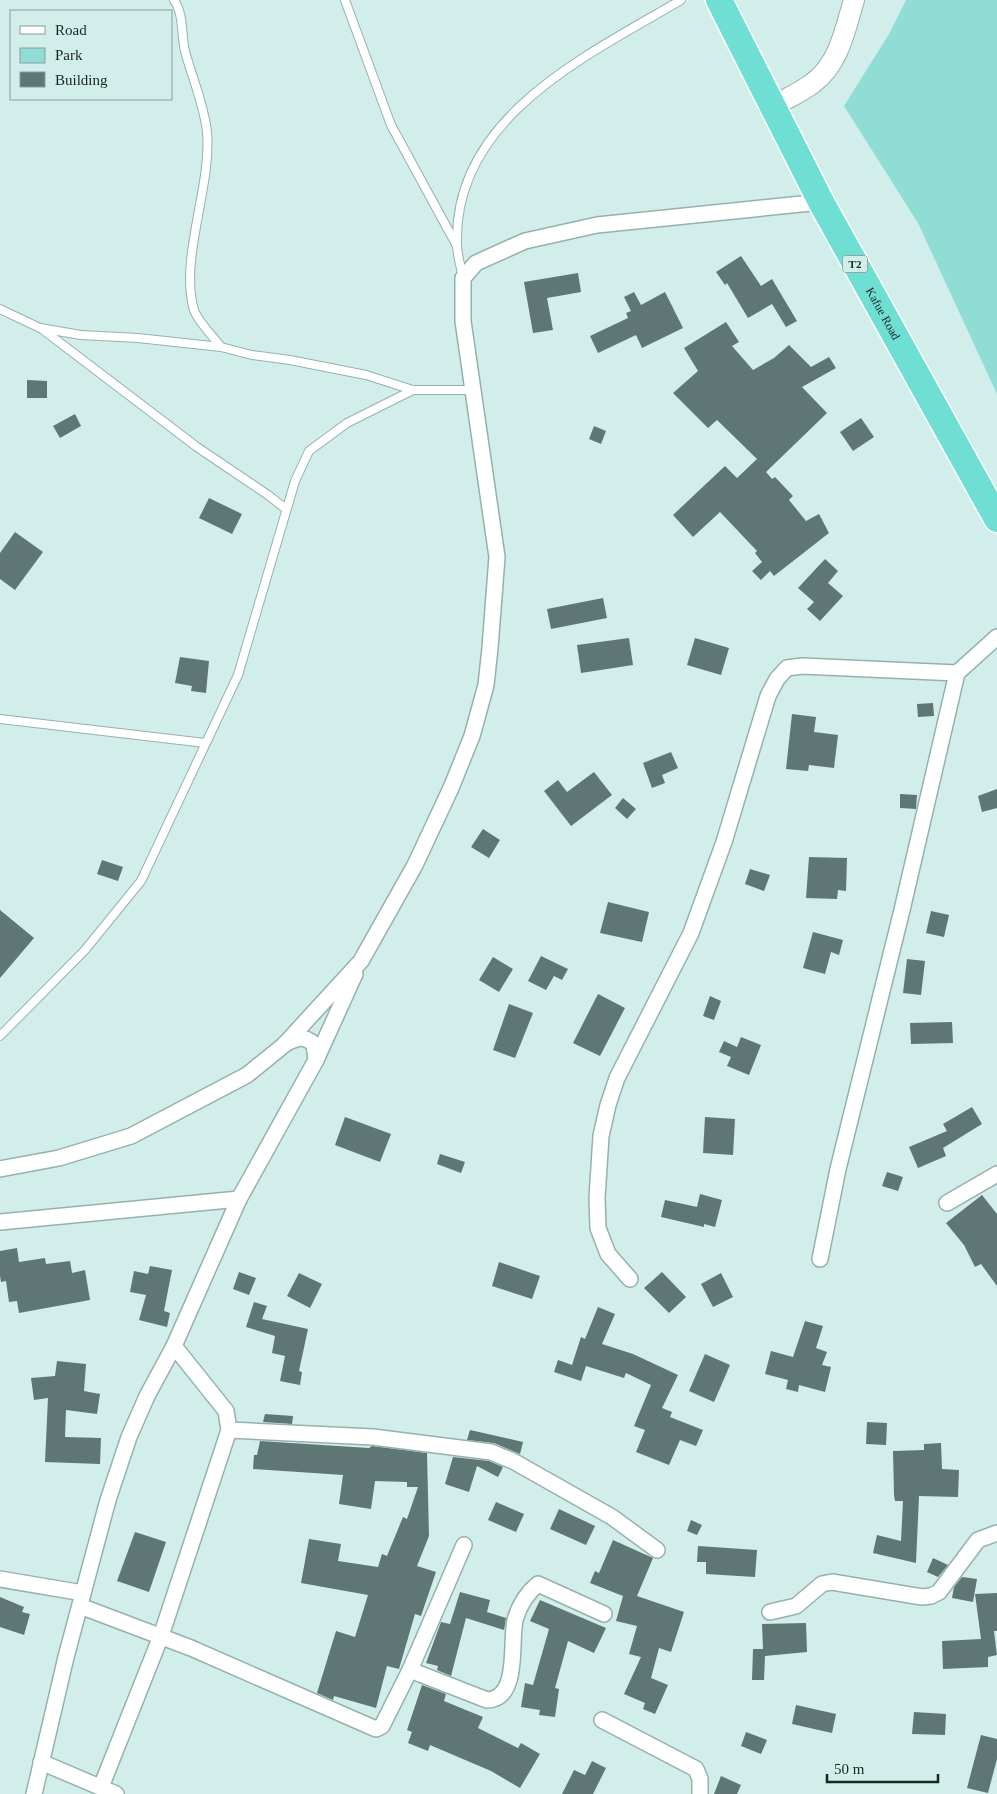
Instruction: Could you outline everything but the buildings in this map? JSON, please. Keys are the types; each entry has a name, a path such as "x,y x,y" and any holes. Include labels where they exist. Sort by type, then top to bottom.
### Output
{"highway":[{"name":"Kafue Road","path":"720,2 821,202 997,519"}],"street":[{"path":"772,107 814,83 832,63 842,40 854,0"},
{"path":"34,1794 81,1599 108,1500 129,1437 174,1346 238,1199 316,1060 361,961 415,865 451,788 472,736 486,685 497,557 471,390 463,321 463,278 476,263 525,241 597,225 821,202"},
{"path":"820,1259 838,1169 902,910 957,673 997,639"},
{"path":"630,1279 608,1254 598,1228 597,1198 601,1136 608,1105 621,1070 691,932 724,842 768,696 776,679 786,668 802,666 957,673"},
{"path":"0,1169 59,1158 130,1136 247,1075 284,1045 361,961"},
{"path":"284,1045 299,1038 307,1039 314,1044 316,1060"},
{"path":"947,1203 997,1174"},
{"path":"0,1222 238,1199"},
{"path":"101,1788 161,1636 230,1430 226,1411 174,1346"},
{"path":"230,1430 373,1437 491,1452 513,1461 612,1518 657,1550"},
{"path":"770,1612 796,1606 822,1584 832,1582 922,1597 930,1596 939,1592 978,1540 997,1533"},
{"path":"0,1579 81,1599 161,1636 376,1729 382,1726 410,1670 464,1545"},
{"path":"410,1670 487,1700 493,1700 500,1696 511,1675 515,1620 529,1591 538,1584 604,1614"},
{"path":"602,1720 696,1769 700,1779 700,1794"},
{"path":"41,1762 116,1794"}],"lane":[{"path":"174,0 178,6 185,50 198,92 207,133 203,188 192,266 194,311 221,347"},
{"path":"345,0 391,126 457,246"},
{"path":"463,278 457,246 461,201 470,173 488,143 509,118 546,82 680,0"},
{"path":"0,310 40,328 197,447 286,509"},
{"path":"40,328 81,335 138,338 221,347 252,355 290,360 366,375 413,390 471,390"},
{"path":"0,1036 86,950 141,881 238,674 294,480 309,451 346,423 413,390"},
{"path":"0,719 205,743"}],"green space":[{"path":"906,0 997,0 997,394 918,223 844,106 889,34"}]}
